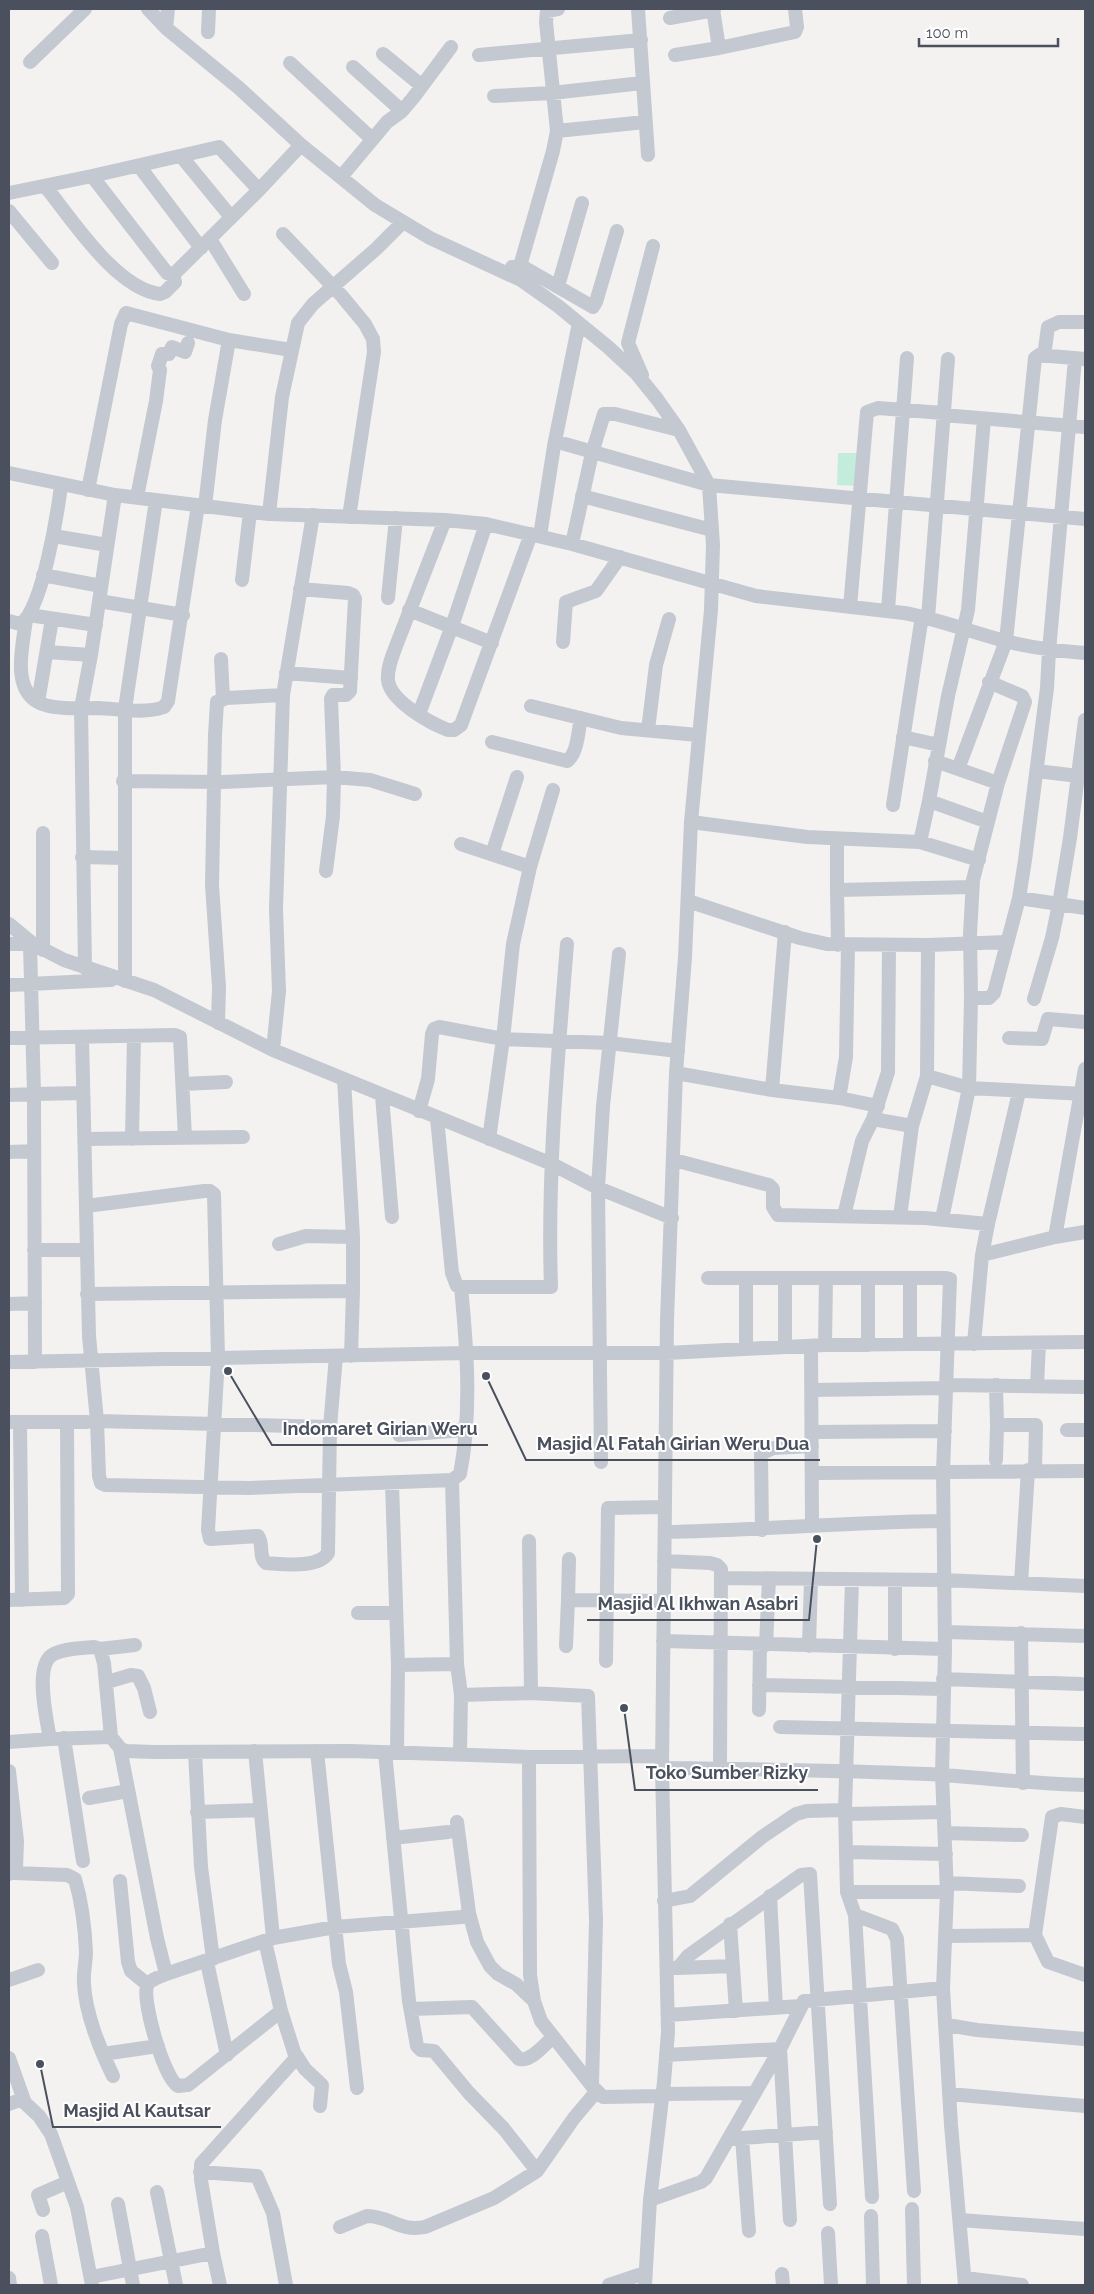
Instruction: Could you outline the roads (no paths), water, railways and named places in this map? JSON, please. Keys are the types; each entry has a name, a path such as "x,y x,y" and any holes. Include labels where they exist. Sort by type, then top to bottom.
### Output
{"street":[{"path":"30,62 85,9"},
{"path":"148,9 166,28 239,88 301,145 375,205 430,238 488,264 535,289 579,323 647,385"},
{"path":"166,28 168,9"},
{"path":"208,32 209,9"},
{"path":"520,266 553,151 556,131 546,14 548,10 558,9"},
{"path":"638,9 648,155"},
{"path":"675,55 795,32 797,27 795,9"},
{"path":"670,18 714,10 719,48"},
{"path":"479,55 550,50 641,40"},
{"path":"341,177 387,122 402,111 451,47"},
{"path":"382,54 422,86"},
{"path":"290,64 372,139"},
{"path":"353,67 402,111"},
{"path":"494,96 552,93 642,83"},
{"path":"556,131 645,122"},
{"path":"173,275 260,190 301,145"},
{"path":"9,193 219,147 260,190"},
{"path":"181,156 231,217"},
{"path":"139,166 206,243 244,294"},
{"path":"92,176 167,273 173,275"},
{"path":"45,186 111,266 129,282 160,294 173,286 175,282 173,275"},
{"path":"558,286 582,202"},
{"path":"9,210 52,263"},
{"path":"269,514 278,424 291,350 296,328 301,317 403,222"},
{"path":"488,264 499,267 520,266 593,307 617,231"},
{"path":"283,234 333,287 371,333 374,346 349,517"},
{"path":"609,2285 645,2279 650,2200 666,2055 673,1968 664,1901 662,1762 667,1353 676,1073 688,900 691,822 712,585 712,530 709,485 679,430 647,385 628,343 653,246"},
{"path":"88,490 124,315 129,313 229,340 291,350"},
{"path":"1044,356 1048,327 1059,322 1085,322"},
{"path":"445,520 389,665 388,680 391,689 405,706 448,730 459,728 536,535 579,323"},
{"path":"61,485 54,536 43,576 27,618 22,656 22,676 28,691 38,702 48,705 125,709 158,709 164,707 168,701 229,340"},
{"path":"137,497 156,401 160,370 158,366 162,354 169,354 172,347 185,352 188,343"},
{"path":"958,769 989,682 1006,642 1035,358 1044,356 1080,359 1068,425 1048,651 1047,688 1019,898 992,996 989,998 971,998"},
{"path":"888,610 907,358"},
{"path":"893,805 925,617 937,506 948,359"},
{"path":"850,606 867,412 872,409 903,410 1085,427"},
{"path":"572,544 592,453 600,424 606,413 679,430"},
{"path":"920,842 929,802 935,761 970,598 984,419"},
{"path":"565,444 709,485 1085,519"},
{"path":"9,473 115,495 250,512 445,520 486,524 572,544 756,596 888,610 925,617 1006,642 1048,651 1085,653"},
{"path":"85,968 81,708 96,624 106,545 115,495"},
{"path":"582,496 712,530"},
{"path":"121,981 125,709 156,500"},
{"path":"242,580 250,512"},
{"path":"273,1050 279,991 276,909 283,695 313,515"},
{"path":"388,598 396,518"},
{"path":"419,714 452,626 486,524"},
{"path":"54,536 106,545"},
{"path":"563,642 566,602 596,591 620,557"},
{"path":"43,576 101,586"},
{"path":"300,589 353,595 356,605 351,678 348,694 333,695 331,699 334,777 333,816 326,871"},
{"path":"99,601 183,615"},
{"path":"410,610 492,643"},
{"path":"9,621 20,624 27,618 96,624"},
{"path":"38,702 52,619"},
{"path":"648,730 656,665 669,619"},
{"path":"47,652 91,655"},
{"path":"221,659 223,699"},
{"path":"286,673 351,678"},
{"path":"942,1219 969,1088 971,887 998,784 1025,698 989,682"},
{"path":"218,1023 219,987 212,885 216,710 218,702 223,699 283,695"},
{"path":"531,706 621,728 698,735"},
{"path":"492,742 567,761 572,758 575,749 581,718"},
{"path":"1034,999 1050,945 1059,904 1085,720"},
{"path":"904,737 939,745"},
{"path":"935,761 998,784"},
{"path":"1037,771 1078,776"},
{"path":"123,781 214,782 334,777 370,780 415,794"},
{"path":"492,854 517,777"},
{"path":"489,1139 503,1039 513,944 530,867 553,790"},
{"path":"929,802 988,822"},
{"path":"691,822 784,835 920,842 979,860"},
{"path":"35,1362 34,1094 30,984 35,946 43,833"},
{"path":"837,839 837,890 843,945 846,1057 839,1098"},
{"path":"461,844 530,867"},
{"path":"82,857 123,858"},
{"path":"837,890 971,887"},
{"path":"1019,898 1085,908"},
{"path":"688,900 812,941 843,945 928,945 1007,942"},
{"path":"9,924 35,946 85,968 173,999 273,1050 418,1111 552,1164 598,1188 672,1218"},
{"path":"772,1090 785,932"},
{"path":"9,944 35,946"},
{"path":"437,1118 452,1273 457,1286 551,1287 552,1164 567,944"},
{"path":"844,1216 862,1141 886,1081 889,1058 889,945"},
{"path":"900,1217 912,1126 927,1076 928,945"},
{"path":"601,1462 598,1352 598,1188 609,1043 619,954"},
{"path":"9,985 121,981"},
{"path":"1009,1038 1042,1039 1048,1019 1085,1022"},
{"path":"418,1111 428,1079 434,1029 443,1027 503,1039 609,1043 678,1051"},
{"path":"9,1038 175,1035 180,1037 186,1138"},
{"path":"132,1139 134,1036"},
{"path":"82,1037 87,1294 92,1361 92,1422 101,1483 105,1485 212,1488 329,1486 452,1480 460,1474 464,1430 467,1353 461,1287"},
{"path":"1055,1237 1083,1094 1085,1069"},
{"path":"676,1073 772,1090 839,1098 912,1126"},
{"path":"927,1076 969,1088 1083,1094"},
{"path":"344,1079 353,1237 351,1356"},
{"path":"183,1084 226,1082"},
{"path":"974,1344 982,1255 1019,1092"},
{"path":"9,1095 83,1093"},
{"path":"382,1096 392,1218"},
{"path":"85,1139 243,1137"},
{"path":"9,1152 34,1151"},
{"path":"674,1160 769,1185 773,1189 773,1207 778,1215 900,1217 988,1224"},
{"path":"86,1206 210,1191 214,1194 218,1358 208,1538 258,1536 261,1540 264,1562 278,1564 316,1562 326,1556 328,1553 330,1427 336,1356"},
{"path":"982,1255 1055,1237 1085,1232"},
{"path":"278,1244 306,1236 353,1237"},
{"path":"34,1250 87,1250"},
{"path":"708,1278 950,1279 943,1472 944,1649 942,1730 947,1888 944,1988 949,2094 965,2282 1022,2285"},
{"path":"746,1278 746,1348"},
{"path":"812,1526 812,1390 826,1278"},
{"path":"868,1278 868,1345"},
{"path":"785,1279 785,1346"},
{"path":"910,1279 910,1344"},
{"path":"87,1294 353,1291"},
{"path":"9,1304 35,1303"},
{"path":"9,1362 467,1353 667,1353 785,1346 1085,1342"},
{"path":"1037,1386 1039,1343"},
{"path":"812,1390 996,1386 1085,1387"},
{"path":"996,1386 996,1460"},
{"path":"67,1422 68,1594 64,1598 15,1600 15,1422 67,1422 92,1422 330,1427"},
{"path":"997,1425 1036,1425 1021,1583"},
{"path":"399,1436 464,1430"},
{"path":"1067,1430 1085,1430"},
{"path":"812,1432 945,1431"},
{"path":"762,1530 762,1454 773,1448 812,1446"},
{"path":"813,1473 1085,1471"},
{"path":"452,1480 457,1664 461,1695 460,1754"},
{"path":"392,1483 398,1665 391,1752 393,1838 411,2009 418,2048 434,2051 469,2093 504,2129 537,2171"},
{"path":"606,1660 608,1508 665,1506"},
{"path":"665,1532 762,1530 812,1526 943,1521"},
{"path":"528,1541 531,1693"},
{"path":"566,1646 569,1559"},
{"path":"664,1561 717,1564 721,1569 720,1768"},
{"path":"722,1578 943,1580 1085,1586"},
{"path":"759,1710 759,1685 769,1579"},
{"path":"809,1646 811,1580"},
{"path":"852,1580 846,1771 846,1892 855,1915 872,2198"},
{"path":"895,1581 895,1649"},
{"path":"568,1600 663,1601"},
{"path":"358,1613 396,1613"},
{"path":"944,1632 1085,1636"},
{"path":"1021,1633 1023,1783"},
{"path":"663,1641 850,1648 944,1649"},
{"path":"83,1861 43,1680 47,1659 53,1654 74,1649 94,1647 100,1649 134,1645"},
{"path":"100,1649 115,1743 128,1791 166,1974"},
{"path":"398,1665 457,1664"},
{"path":"106,1682 131,1675 138,1676 144,1688 150,1712"},
{"path":"759,1685 848,1687 1022,1682 1081,1684"},
{"path":"340,2227 367,2216 413,2229 425,2227 494,2198 537,2171 594,2089 596,1920 588,1696 531,1693 461,1695"},
{"path":"780,1727 1083,1734"},
{"path":"9,1742 57,1738 115,1743 147,1752 317,1751 591,1757 720,1768 942,1775 1023,1783 1085,1785"},
{"path":"255,1751 269,1940 281,2010 296,2055 305,2069 322,2084 320,2106"},
{"path":"317,1751 335,1927 358,2088"},
{"path":"195,1752 197,1812 210,1960 227,2055"},
{"path":"529,1757 530,1975 534,2001 541,2021 602,2097 754,2092"},
{"path":"9,1771 17,1841 16,1863 11,1873 67,1875 75,1879 84,1925 86,1954 84,1982 87,2005 113,2076"},
{"path":"88,1798 128,1791"},
{"path":"197,1812 260,1810"},
{"path":"664,1901 690,1896 768,1833 796,1814 807,1811 944,1812"},
{"path":"1085,1817 1061,1814 1052,1817 1035,1935 1048,1962 1085,1975"},
{"path":"393,1838 452,1827 469,1913 477,1942 490,1966 498,1974 516,1984 534,2001"},
{"path":"945,1833 1022,1835"},
{"path":"847,1852 946,1854"},
{"path":"673,1968 730,1924 801,1874 810,1874 830,2204"},
{"path":"120,1881 128,1962 131,1971 147,1984 149,2012 158,2046 169,2078 178,2086 188,2085 281,2010"},
{"path":"846,1892 1019,1886"},
{"path":"770,1896 776,2008"},
{"path":"147,1984 166,1974 269,1940 335,1927 458,1918 469,1913"},
{"path":"855,1915 894,1931 899,1950 914,2191"},
{"path":"730,1924 736,2011"},
{"path":"945,1936 1035,1935"},
{"path":"673,1968 733,1966"},
{"path":"9,1980 38,1970"},
{"path":"650,2200 703,2180 780,2049 801,2006 807,2000 944,1988"},
{"path":"668,2015 801,2006"},
{"path":"411,2009 472,2007 522,2060 530,2057 553,2037"},
{"path":"947,2025 977,2030 1085,2039"},
{"path":"104,2054 158,2046"},
{"path":"666,2055 780,2049"},
{"path":"780,2049 790,2220"},
{"path":"220,2285 200,2172 203,2160 296,2061 296,2055"},
{"path":"9,2058 23,2099 49,2130 81,2221 91,2281 129,2270 213,2253"},
{"path":"949,2094 1085,2106"},
{"path":"9,2104 23,2099"},
{"path":"728,2138 826,2132"},
{"path":"742,2138 749,2231"},
{"path":"200,2172 257,2176 273,2213 286,2285"},
{"path":"43,2210 38,2195 68,2182"},
{"path":"157,2192 176,2285"},
{"path":"118,2204 133,2285"},
{"path":"912,2209 914,2285"},
{"path":"871,2216 872,2285"},
{"path":"960,2220 1085,2229"},
{"path":"828,2233 831,2285"},
{"path":"42,2236 51,2285"},
{"path":"9,2278 10,2285"}],"place":[{"name":"Indomaret Girian Weru","path":"228,1371"},
{"name":"Masjid Al Fatah Girian Weru Dua","path":"486,1376"},
{"name":"Masjid Al Ikhwan Asabri","path":"817,1539"},
{"name":"Toko Sumber Rizky","path":"624,1708"},
{"name":"Masjid Al Kautsar","path":"40,2064"}]}
